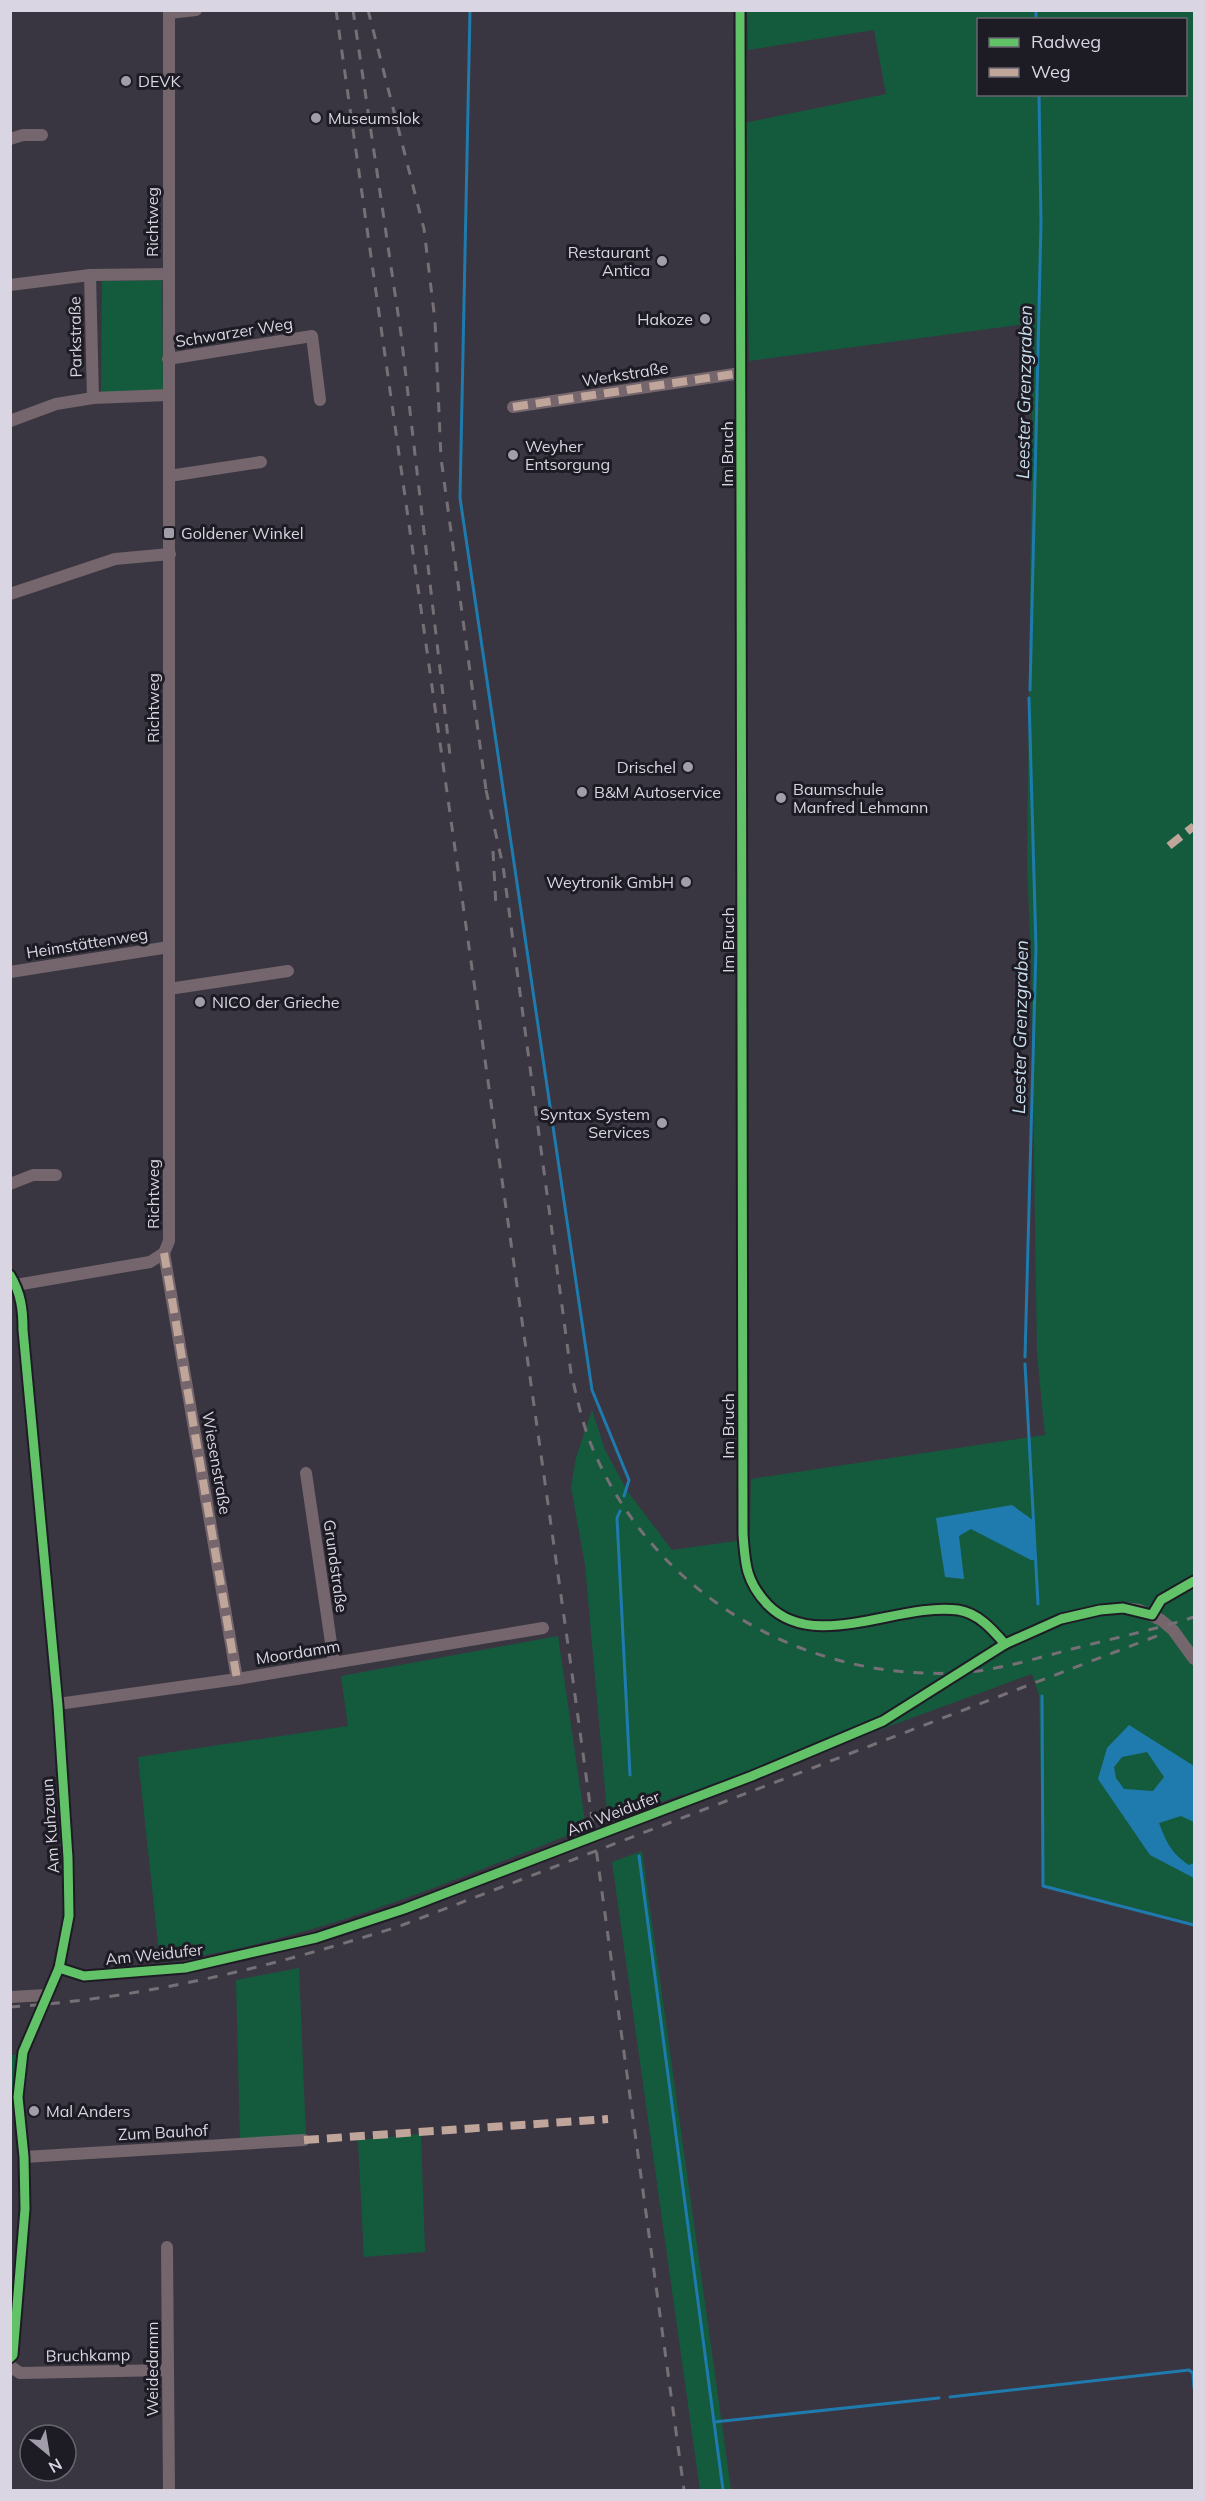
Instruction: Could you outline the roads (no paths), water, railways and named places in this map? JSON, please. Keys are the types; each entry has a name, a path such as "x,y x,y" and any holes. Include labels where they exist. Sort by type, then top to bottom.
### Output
{"street":[{"path":"170,12 196,10"},
{"name":"Im Bruch","path":"740,10 743,1533 745,1563 750,1581 761,1597 782,1617 795,1623 826,1626 940,1609 960,1610 984,1621 1005,1644"},
{"name":"Richtweg","path":"12,1282 150,1262 164,1253 169,1241 170,12"},
{"path":"10,139 23,135 42,135"},
{"path":"10,285 90,275 169,274"},
{"name":"Parkstraße","path":"90,275 93,398"},
{"name":"Schwarzer Weg","path":"168,359 312,336 320,400"},
{"name":"Werkstraße","path":"513,407 741,373"},
{"path":"10,421 56,404 93,398 168,395"},
{"path":"169,476 261,462"},
{"path":"10,594 115,559 170,554"},
{"name":"Heimstättenweg","path":"10,972 168,946"},
{"path":"169,989 288,971"},
{"path":"10,1184 33,1175 56,1175"},
{"name":"Wiesenstraße","path":"164,1253 237,1679"},
{"name":"Am Kuhzaun","path":"10,2358 13,2355 25,2208 24,2157 18,2097 23,2052 59,1968 69,1917 68,1858 58,1704 23,1330 23,1308 12,1282"},
{"name":"Grundstraße","path":"306,1473 334,1663"},
{"path":"1152,1615 1161,1600 1194,1581"},
{"name":"Am Weidufer","path":"59,1968 84,1976 185,1968 269,1951 404,1909 752,1776 883,1721 1005,1644 1061,1619 1100,1610 1123,1608 1152,1615 1173,1630 1194,1659"},
{"name":"Moordamm","path":"58,1704 237,1679 543,1628"},
{"path":"10,1997 48,1995"},
{"name":"Zum Bauhof","path":"24,2157 304,2140"},
{"name":"Weidedamm","path":"167,2247 169,2490"},
{"name":"Bruchkamp","path":"10,2367 20,2373 168,2370"}],"water":[{"path":"1012,1505 1034,1521 1035,1560 971,1529 959,1536 964,1579 945,1577 936,1518"},
{"path":"1129,1725 1194,1766 1194,1822 1181,1816 1159,1823 1174,1852 1189,1865 1194,1863 1194,1878 1150,1855 1098,1779 1107,1748","holes":["1147,1752 1164,1777 1153,1791 1124,1789 1116,1778 1114,1767 1122,1757"]}],"waterway":[{"path":"470,10 460,498 592,1390 629,1480 624,1496"},
{"name":"Leester Grenzgraben","path":"1036,10 1036,18"},
{"name":"Leester Grenzgraben","path":"1030,690 1041,224 1039,96"},
{"name":"Leester Grenzgraben","path":"1025,1357 1036,948 1029,698"},
{"name":"Leester Grenzgraben","path":"1025,1364 1038,1604"},
{"path":"620,1511 617,1518 630,1775"},
{"name":"Leester Grenzgraben","path":"1042,1696 1043,1886 1194,1925"},
{"path":"639,1856 723,2490"},
{"path":"950,2397 1189,2370 1193,2373 1194,2388"},
{"path":"714,2422 939,2398"}],"railway":[{"path":"336,10 571,1666 684,2490"},
{"path":"353,10 401,334 450,755"},
{"path":"368,10 424,229 435,321 441,458 487,797"},
{"path":"486,790 503,866 571,1373 592,1447 619,1499 653,1545 693,1585 738,1617 788,1643 842,1661 898,1671 956,1673 987,1670 1194,1617"},
{"path":"493,851 496,907"},
{"path":"10,2007 110,1996 208,1978 304,1955 400,1926 1162,1634"}],"place":[{"name":"DEVK","path":"126,81"},
{"name":"Museumslok","path":"316,118"},
{"name":"Restaurant Antica","path":"662,261"},
{"name":"Hakoze","path":"705,319"},
{"name":"Weyher Entsorgung","path":"513,455"},
{"name":"Goldener Winkel","path":"169,533"},
{"name":"Drischel","path":"688,767"},
{"name":"B&M Autoservice","path":"582,792"},
{"name":"Baumschule Manfred Lehmann","path":"781,798"},
{"name":"Weytronik GmbH","path":"686,882"},
{"name":"NICO der Grieche","path":"200,1002"},
{"name":"Syntax System Services","path":"662,1123"},
{"name":"Mal Anders","path":"34,2111"}]}
